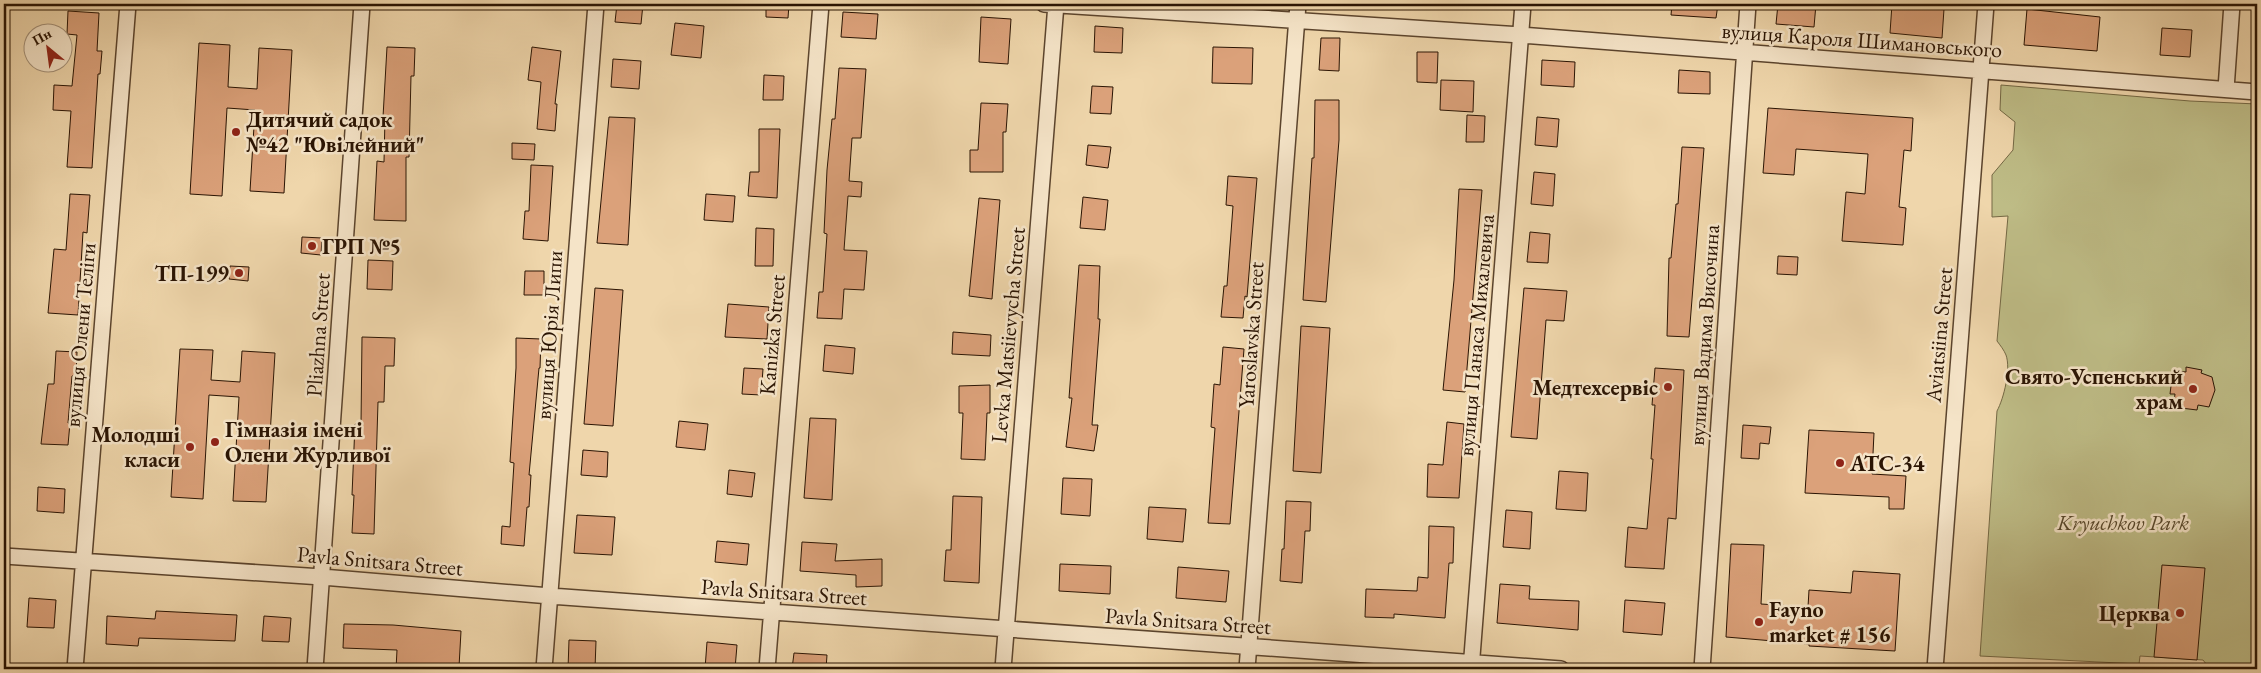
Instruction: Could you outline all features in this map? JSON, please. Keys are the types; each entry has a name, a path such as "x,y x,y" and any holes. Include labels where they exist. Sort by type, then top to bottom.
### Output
{"street":[{"name":"вулиця Олени Теліги","path":"75,669 128,4"},
{"name":"Pliazhna Street","path":"315,669 362,4"},
{"name":"вулиця Юрія Липи","path":"544,669 596,4"},
{"name":"Kanizka Street","path":"766,669 821,4"},
{"name":"вулиця Кароля Шимановського","path":"1052,4 1521,35 2257,92"},
{"name":"Levka Matsiievycha Street","path":"1003,669 1052,4"},
{"name":"Yaroslavska Street","path":"1247,669 1298,4"},
{"name":"вулиця Панаса Михалевича","path":"1471,666 1523,4"},
{"name":"вулиця Вадима Височина","path":"1702,669 1748,4"},
{"name":"Aviatsiina Street","path":"1935,669 1986,4"},
{"path":"2226,90 2232,4"},
{"name":"Pavla Snitsara Street","path":"4,556 322,577 550,596 1006,628 1471,666 1561,669"}],"green space":[{"name":"Kryuchkov Park","path":"2001,85 2190,101 2257,104 2257,669 2207,669 2207,665 2203,660 2140,656 2139,664 1980,656 1997,411 2002,399 2008,368 2006,355 1997,341 2008,216 1992,217 1992,175 2013,150 2015,122 2000,110"}],"building":[{"path":"617,4 643,4 641,24 615,22"},
{"path":"766,4 789,4 788,18 766,17"},
{"path":"1672,4 1718,4 1716,18 1671,15"},
{"path":"1778,4 1816,4 1814,27 1776,24"},
{"path":"1892,4 1944,9 1942,38 1890,33"},
{"path":"2027,9 2100,17 2097,51 2024,45"},
{"path":"68,11 99,13 97,51 102,51 100,74 98,74 92,168 67,167 71,111 53,110 54,85 72,86 77,35 72,34 72,22 68,22"},
{"path":"843,12 878,14 876,39 841,37"},
{"path":"981,17 1011,19 1008,64 979,62"},
{"path":"675,23 704,26 701,58 671,55"},
{"path":"1095,26 1123,28 1122,53 1094,52"},
{"path":"2162,28 2192,30 2190,57 2160,55"},
{"path":"1321,38 1340,38 1339,71 1319,70"},
{"path":"199,43 230,45 228,87 257,89 259,48 292,50 284,193 250,191 255,110 227,108 222,196 190,194"},
{"path":"387,47 415,48 414,76 411,76 409,157 406,157 406,221 374,220 377,161 384,162 385,117 383,117"},
{"path":"532,47 561,51 555,104 557,104 555,131 537,129 541,82 528,80"},
{"path":"1213,47 1253,48 1252,84 1212,83"},
{"path":"1417,52 1438,52 1437,83 1417,82"},
{"path":"613,59 641,61 639,89 611,87"},
{"path":"1542,60 1575,62 1574,87 1541,85"},
{"path":"839,68 866,69 861,138 852,138 849,181 862,182 861,197 848,196 844,250 867,251 864,290 844,289 842,319 817,318 819,292 823,292 827,234 824,233 827,170 832,119 835,119"},
{"path":"1679,70 1710,72 1710,94 1678,93"},
{"path":"764,75 784,76 783,100 763,100"},
{"path":"1441,80 1474,81 1473,112 1440,110"},
{"path":"1092,86 1113,87 1111,114 1090,113"},
{"path":"1315,100 1339,100 1339,140 1326,302 1303,300 1312,158 1314,158"},
{"path":"981,103 1008,104 1006,132 1003,132 1003,172 970,172 970,150 978,150"},
{"path":"1768,108 1913,118 1911,151 1904,150 1899,207 1906,208 1903,245 1842,241 1846,192 1865,194 1868,154 1796,149 1794,175 1763,173"},
{"path":"1467,115 1485,116 1484,142 1466,142"},
{"path":"609,117 635,118 628,245 597,243"},
{"path":"1537,117 1559,119 1557,147 1535,145"},
{"path":"759,129 780,129 777,198 748,196 750,172 759,172"},
{"path":"512,143 535,144 534,160 512,159"},
{"path":"1088,145 1111,147 1108,168 1086,165"},
{"path":"1682,147 1704,148 1689,337 1667,336 1669,258 1671,258 1676,204 1678,204"},
{"path":"531,165 553,166 548,241 523,239 525,211 529,211"},
{"path":"1534,172 1555,174 1553,206 1531,204"},
{"path":"1228,176 1257,178 1247,297 1245,296 1243,318 1221,317 1224,286 1227,286 1233,206 1226,205"},
{"path":"1459,189 1482,190 1465,392 1443,390 1454,280"},
{"path":"70,194 90,195 87,233 83,232 78,315 48,313 54,249 66,250"},
{"path":"706,194 735,196 733,222 704,220"},
{"path":"1083,197 1108,200 1105,230 1080,228"},
{"path":"979,198 1000,200 992,299 969,296"},
{"path":"756,228 774,229 773,266 755,266"},
{"path":"1530,232 1550,234 1548,263 1527,262"},
{"name":"ГРП №5","path":"302,237 322,238 321,255 301,253"},
{"path":"1778,256 1798,257 1797,275 1777,274"},
{"path":"368,260 393,261 392,290 367,289"},
{"path":"1079,265 1100,266 1098,319 1100,319 1092,425 1098,425 1094,451 1066,447 1072,398 1069,398"},
{"name":"ТП-199","path":"230,266 249,267 248,281 229,279"},
{"path":"525,271 544,271 544,295 524,295"},
{"path":"595,288 623,290 613,426 584,424"},
{"path":"1524,288 1567,291 1564,321 1546,320 1537,439 1511,437"},
{"path":"728,304 769,307 767,339 725,337"},
{"path":"1301,326 1330,328 1321,473 1293,471"},
{"path":"953,332 991,335 990,356 952,354"},
{"path":"362,337 395,338 394,366 385,366 384,402 378,402 374,534 352,533 355,424 361,424"},
{"path":"516,338 541,339 540,368 529,475 531,475 529,507 527,507 524,546 501,544 502,526 510,527 514,463 510,462"},
{"path":"825,345 855,348 853,374 823,371"},
{"path":"1223,347 1244,349 1230,524 1208,523 1215,428 1211,427 1214,384 1220,385"},
{"path":"180,349 213,350 211,380 240,382 242,351 275,353 266,502 233,501 239,397 209,395 203,499 171,497"},
{"path":"56,351 77,352 76,376 72,376 68,445 41,444 48,384 54,384"},
{"name":"Свято-Успенський храм","path":"2186,367 2202,370 2201,373 2212,377 2215,390 2209,407 2198,405 2197,410 2181,408 2182,404 2174,402 2175,394 2170,394 2172,378 2177,379 2178,371 2186,372"},
{"path":"744,368 763,369 761,395 742,394"},
{"path":"1655,368 1684,370 1676,519 1668,518 1664,569 1625,567 1628,527 1647,529 1653,459 1651,459 1655,405 1652,405"},
{"path":"990,385 990,413 987,413 985,460 961,459 963,413 959,413 959,386"},
{"path":"810,418 836,419 832,500 804,498"},
{"path":"679,421 708,424 705,450 676,447"},
{"path":"1447,422 1464,424 1459,498 1427,497 1428,464 1443,465"},
{"path":"1743,425 1771,427 1769,444 1760,443 1759,459 1741,458"},
{"name":"АТС-34","path":"1809,430 1874,433 1872,474 1906,476 1904,509 1889,509 1889,497 1805,493"},
{"path":"583,450 608,452 607,477 581,475"},
{"path":"729,470 755,473 752,497 727,494"},
{"path":"1559,471 1588,473 1586,511 1556,509"},
{"path":"1063,478 1092,479 1090,516 1061,514"},
{"path":"38,487 65,489 64,513 37,511"},
{"path":"953,496 982,497 979,583 944,581 946,550 951,550"},
{"path":"1286,501 1311,502 1310,531 1305,531 1302,583 1280,581 1282,549 1284,549"},
{"path":"1149,507 1186,509 1183,542 1147,539"},
{"path":"1506,510 1532,512 1530,549 1503,547"},
{"path":"577,515 615,517 612,555 574,553"},
{"path":"1429,526 1454,527 1453,563 1449,563 1445,618 1394,614 1394,618 1365,617 1366,589 1417,591 1418,577 1428,578"},
{"path":"717,541 749,544 747,565 715,562"},
{"path":"802,542 837,544 835,561 882,559 882,586 856,587 856,575 800,571"},
{"path":"1731,544 1764,545 1761,604 1808,607 1809,590 1851,593 1853,571 1900,574 1895,651 1809,646 1809,644 1726,637"},
{"path":"1060,564 1111,566 1110,594 1059,591"},
{"name":"Церква","path":"2162,565 2205,568 2197,660 2154,657"},
{"path":"1178,567 1229,571 1226,602 1176,598"},
{"path":"1500,584 1530,586 1529,599 1579,601 1578,630 1497,623"},
{"path":"29,598 56,600 54,628 27,627"},
{"path":"1625,600 1665,603 1662,635 1623,632"},
{"path":"156,611 237,615 235,641 139,638 138,646 106,644 107,616 155,619"},
{"path":"264,616 291,618 289,642 262,641"},
{"path":"344,624 393,625 461,631 459,667 422,665 421,669 396,669 397,650 343,648"},
{"path":"569,640 596,641 595,669 568,669"},
{"path":"707,642 737,645 735,669 705,669"},
{"path":"794,653 827,655 826,669 792,669"}],"place":[{"name":"Дитячий садок №42 \"Ювілейний\"","path":"236,132"},
{"name":"ГРП №5","path":"312,246"},
{"name":"ТП-199","path":"239,273"},
{"name":"Медтехсервіс","path":"1668,387"},
{"name":"Свято-Успенський храм","path":"2193,389"},
{"name":"Гімназія імені Олени Журливої","path":"215,442"},
{"name":"Молодші класи","path":"190,447"},
{"name":"АТС-34","path":"1840,463"},
{"name":"Церква","path":"2180,613"},
{"name":"Fayno market # 156","path":"1759,622"}]}
